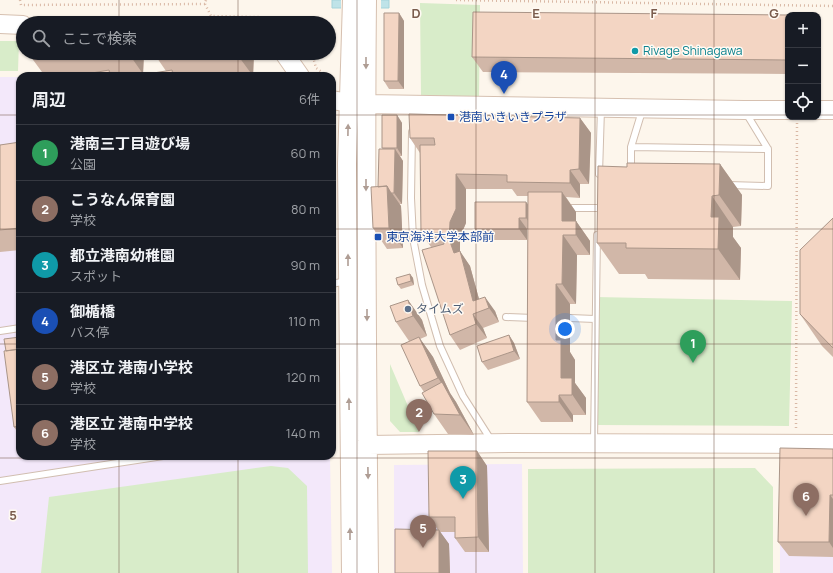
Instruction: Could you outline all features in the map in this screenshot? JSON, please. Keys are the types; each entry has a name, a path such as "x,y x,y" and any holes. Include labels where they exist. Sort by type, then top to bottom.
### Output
{"street":[{"path":"352,0 359,23"},
{"path":"351,573 340,282 349,102 359,23 367,0"},
{"path":"0,24 16,25"},
{"path":"289,60 297,72"},
{"path":"349,102 412,108 643,108 785,110"},
{"path":"349,102 368,445 369,573"},
{"path":"821,110 833,110"},
{"path":"368,445 833,444"}],"lane":[{"path":"598,177 601,108"},
{"path":"630,176 631,147 643,108"},
{"path":"722,185 768,186 768,149 744,110"},
{"path":"412,126 411,198 413,238 422,285 440,346 463,396 493,444"},
{"path":"631,147 768,149"},
{"path":"597,216 598,201"},
{"path":"560,208 597,208"},
{"path":"594,444 597,230"},
{"path":"506,317 542,318"},
{"path":"570,318 595,319"},
{"path":"0,331 16,329"},
{"path":"0,481 137,460"}],"path":[{"path":"20,0 21,5 206,2 212,16"},
{"path":"456,0 833,6"},
{"path":"314,60 316,68 322,72"},
{"path":"796,445 797,120"}],"shaded area":[{"path":"0,77 16,77 16,460 330,460 332,573 0,573"},
{"path":"780,458 833,459 833,573 780,573"},
{"path":"522,464 523,573 394,573 394,465"}],"green space":[{"path":"420,3 480,5 479,98 421,96"},
{"path":"0,41 16,41 16,60 18,60 18,71 0,71"},
{"path":"596,297 792,301 789,426 595,425"},
{"path":"390,364 419,432 400,432 390,421"},
{"path":"271,466 288,468 307,486 308,573 41,573 49,497"},
{"path":"755,468 773,487 773,573 528,573 528,469"}],"water":[{"path":"332,0 389,0 389,8 332,8"}],"pier":[{"path":"341,0 381,0 381,10 341,10"}],"building":[{"name":"Rivage Shinagawa","path":"473,12 785,15 785,60 472,57"},
{"path":"384,13 399,13 398,81 384,81"},
{"path":"109,70 109,72 98,72"},
{"path":"172,70 172,72 160,72"},
{"path":"409,114 580,118 579,169 570,170 570,183 507,182 507,175 456,174 456,209 450,222 449,239 454,253 460,251 473,301 485,297 489,308 473,314 476,324 450,335 422,250 444,244 443,233 421,233 420,145 435,145 434,138 410,138"},
{"path":"382,115 397,115 397,148 382,148"},
{"path":"16,143 16,228 0,230 0,145"},
{"path":"379,149 395,149 394,193 391,193 387,186 378,187"},
{"path":"627,163 720,164 719,195 712,196 711,217 719,217 718,249 626,248 626,243 597,243 598,166 627,167"},
{"path":"387,186 389,228 373,228 371,187"},
{"path":"528,192 562,192 562,221 576,221 576,235 563,235 562,284 556,284 556,340 561,340 561,378 572,378 572,395 559,395 559,402 527,402"},
{"path":"475,202 526,202 526,218 519,218 519,229 475,229"},
{"path":"833,218 833,348 800,314 800,250"},
{"path":"410,274 411,281 398,285 396,278"},
{"path":"408,300 413,316 396,322 390,306"},
{"path":"509,335 514,351 482,362 477,346"},
{"path":"419,337 438,378 420,386 401,345"},
{"path":"16,338 16,350 6,351 4,339"},
{"path":"16,350 16,427 14,427 4,351"},
{"path":"442,382 460,415 434,414 422,393"},
{"path":"780,448 833,449 833,495 830,495 829,542 778,542"},
{"path":"428,451 477,451 478,537 455,538 455,517 429,517"},
{"path":"395,529 439,530 439,573 395,573"}],"place":[{"name":"Rivage Shinagawa","path":"635,51"},
{"name":"御楯橋","path":"504,94"},
{"name":"港南いきいきプラザ","path":"451,117"},
{"name":"東京海洋大学本部前","path":"378,237"},
{"name":"タイムズ","path":"408,309"},
{"name":"港南三丁目遊び場","path":"693,363"},
{"name":"こうなん保育園","path":"419,432"},
{"name":"都立港南幼稚園","path":"463,499"},
{"name":"港区立 港南中学校","path":"806,516"},
{"name":"港区立 港南小学校","path":"423,548"}]}
